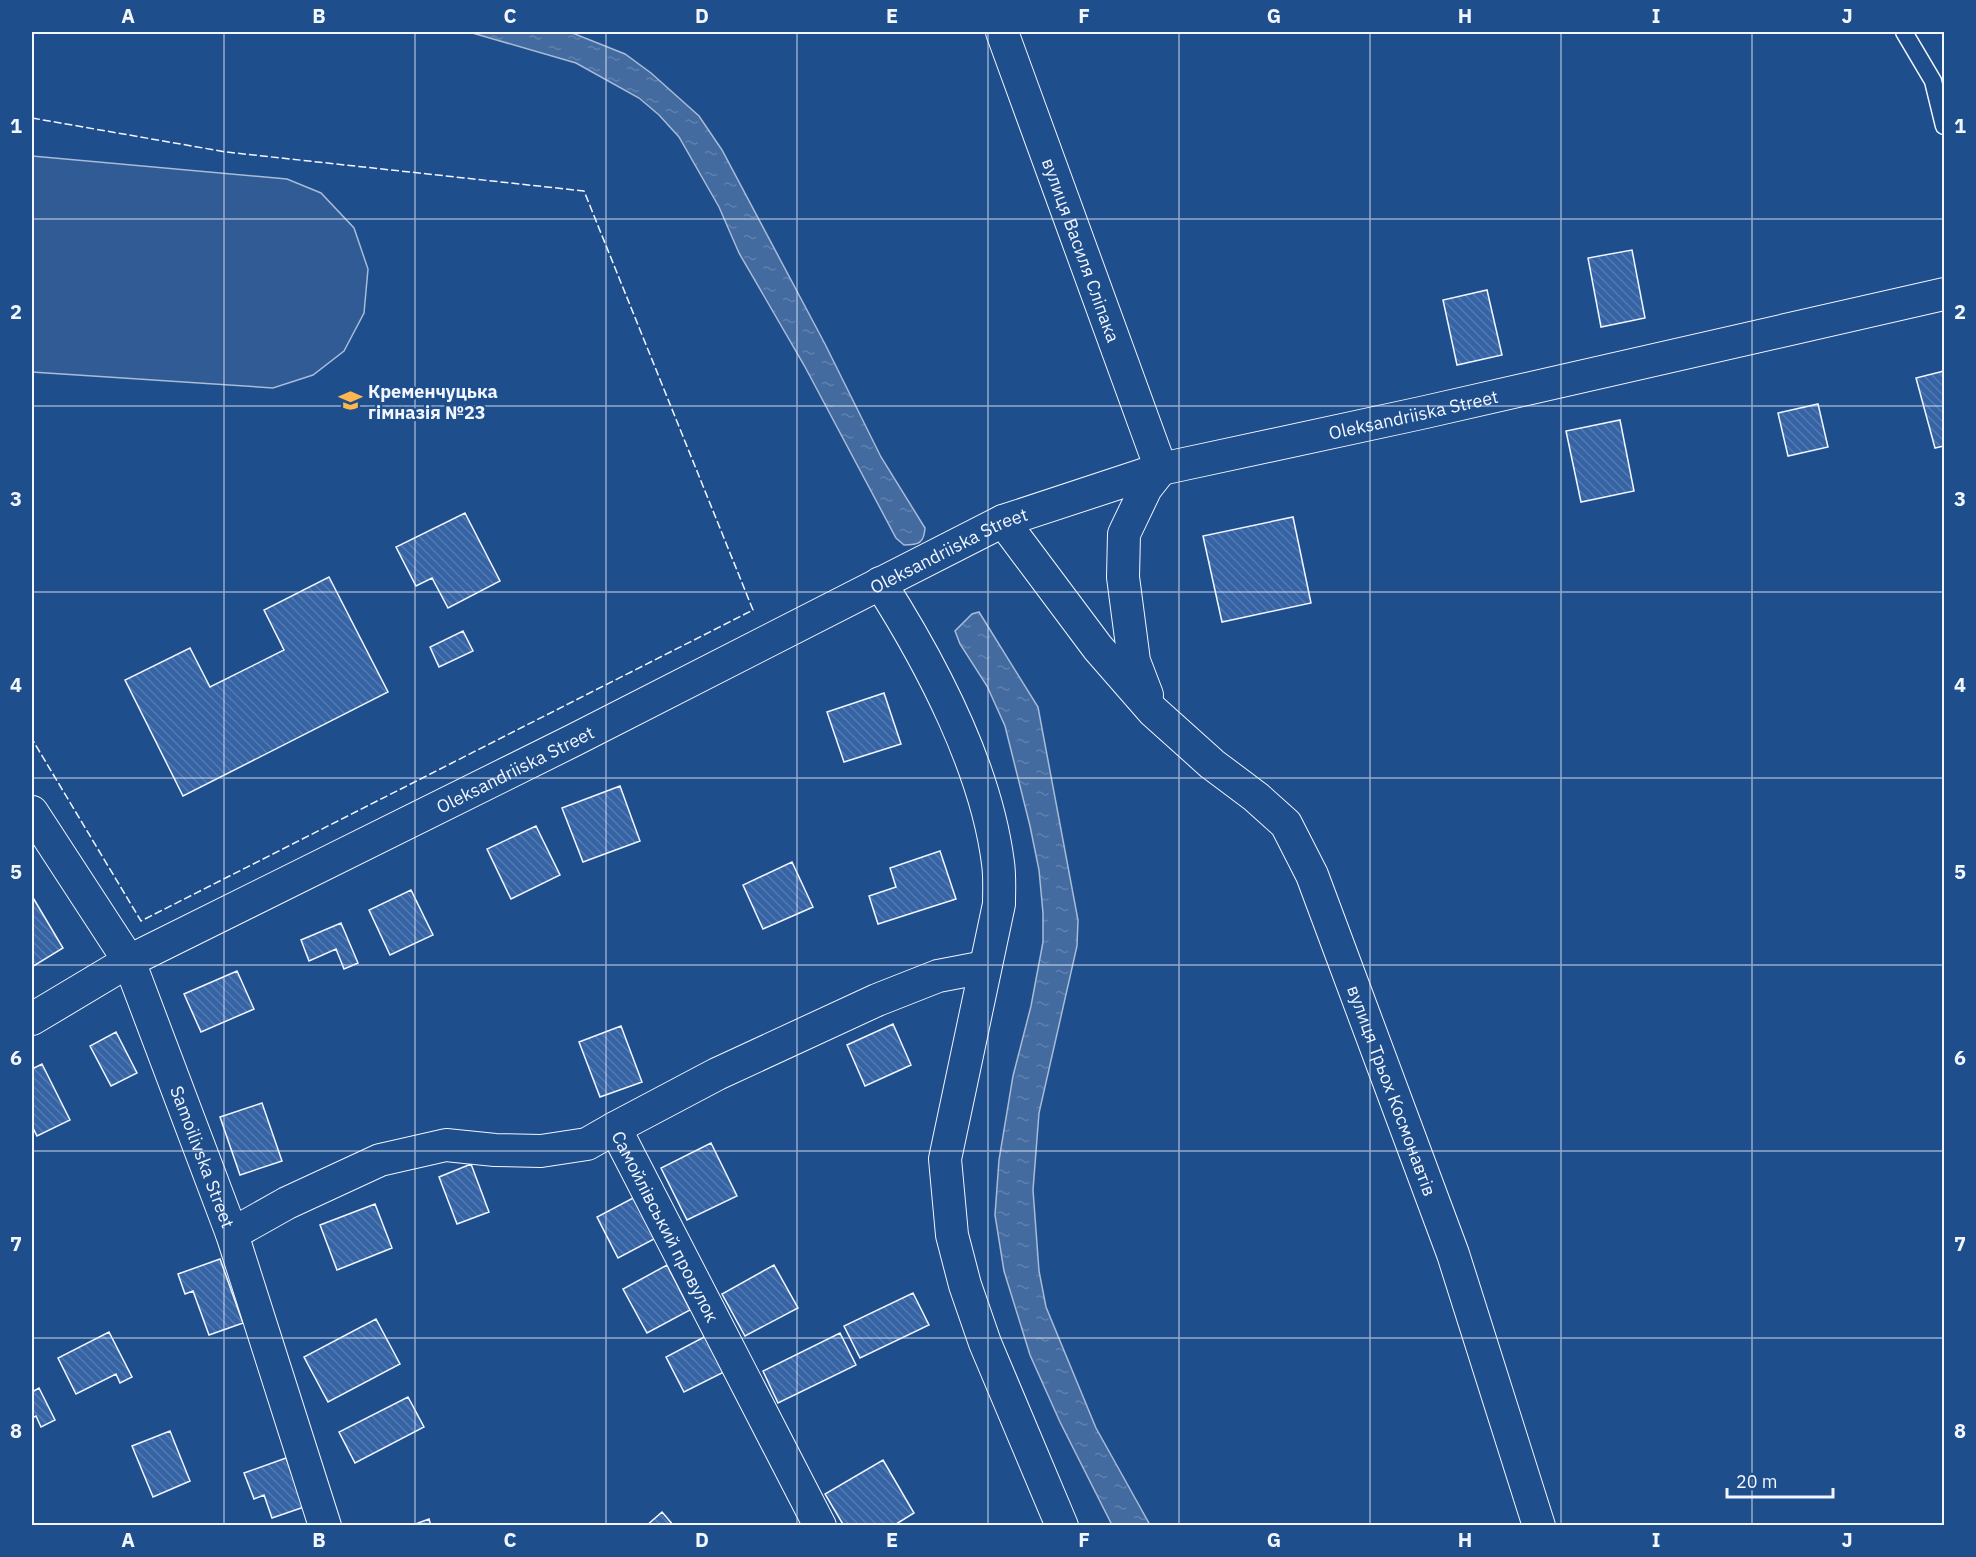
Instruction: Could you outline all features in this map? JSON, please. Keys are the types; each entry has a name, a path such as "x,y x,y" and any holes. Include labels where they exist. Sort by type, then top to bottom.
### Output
{"street":[{"name":"вулиця Василя Сліпака","path":"1002,32 1161,469"},
{"name":"Oleksandriiska Street","path":"32,1019 129,961 574,740 1003,521 1161,469 1421,413 1944,294"},
{"name":"вулиця Трьох Космонавтів","path":"1153,711 1134,661 1123,577 1124,534 1146,488 1161,469"},
{"name":"вулиця Трьох Космонавтів","path":"1003,521 1098,648 1153,711 1212,764 1256,797 1286,824 1312,875 1453,1254 1539,1526"},
{"path":"879,583 907,625 969,755 987,810 999,864 999,904 945,1160 952,1235 965,1285 985,1343 1062,1526"},
{"name":"Samoilivska Street","path":"32,812 129,961 232,1234 325,1526"},
{"path":"615,1128 717,1074 877,1000 938,976 985,967"},
{"name":"Самойлівський провулок","path":"232,1234 286,1203 380,1160 446,1145 495,1150 541,1151 587,1143 615,1128 820,1526"}],"lane":[{"path":"1904,32 1933,81 1944,126"}],"shaded area":[{"path":"32,156 287,179 321,193 354,228 368,269 364,313 344,351 313,375 273,388 32,372"}],"water":[{"path":"469,32 570,32 625,54 651,73 699,116 722,150 825,344 881,457 925,528 920,542 904,545 896,538 804,365 739,253 719,207 679,137 639,98 576,63"},
{"path":"979,612 1038,707 1078,920 1077,946 1039,1113 1033,1190 1039,1271 1046,1307 1096,1428 1150,1525 1112,1525 1060,1422 1030,1355 1004,1271 995,1215 999,1160 1013,1076 1031,1006 1043,942 1043,913 1039,870 1005,726 987,686 960,644 955,631 972,614"}],"building":[{"path":"1632,250 1645,318 1601,327 1588,258"},
{"path":"1487,290 1502,355 1457,365 1443,300"},
{"path":"1944,371 1944,446 1935,448 1916,378"},
{"path":"1818,404 1828,447 1788,456 1778,413"},
{"path":"1620,420 1634,491 1581,502 1566,431"},
{"path":"465,513 500,581 448,608 432,578 416,586 396,547"},
{"path":"1293,517 1311,603 1222,622 1203,536"},
{"path":"329,577 388,692 183,796 125,680 190,648 210,687 284,650 264,610"},
{"path":"463,631 473,651 439,667 430,647"},
{"path":"884,693 901,744 844,762 827,712"},
{"path":"620,786 640,841 583,862 562,808"},
{"path":"536,826 560,875 511,899 487,849"},
{"path":"940,851 956,899 878,924 869,896 896,887 890,868"},
{"path":"792,862 813,907 763,929 743,885"},
{"path":"411,890 433,935 390,955 369,910"},
{"path":"32,896 63,948 32,967"},
{"path":"341,923 358,963 344,969 336,949 309,961 301,940"},
{"path":"237,971 254,1009 201,1032 184,994"},
{"path":"893,1024 911,1065 865,1086 847,1045"},
{"path":"621,1026 642,1082 600,1097 579,1042"},
{"path":"116,1032 137,1073 111,1086 90,1046"},
{"path":"42,1064 70,1120 37,1136 32,1126 32,1069"},
{"path":"262,1103 282,1161 240,1175 220,1117"},
{"path":"711,1143 737,1196 687,1220 661,1168"},
{"path":"471,1164 489,1212 457,1224 439,1177"},
{"path":"635,1197 656,1238 618,1258 597,1217"},
{"path":"375,1204 392,1248 337,1270 320,1225"},
{"path":"220,1259 243,1323 209,1335 193,1291 185,1294 178,1274"},
{"path":"667,1265 690,1310 647,1333 623,1289"},
{"path":"774,1265 798,1308 745,1336 722,1294"},
{"path":"913,1293 929,1325 860,1358 844,1326"},
{"path":"376,1319 400,1364 328,1402 304,1357"},
{"path":"109,1332 132,1377 120,1383 116,1374 76,1394 58,1358"},
{"path":"840,1333 856,1365 778,1403 763,1371"},
{"path":"706,1336 724,1372 684,1392 666,1357"},
{"path":"39,1388 55,1420 41,1427 36,1416 32,1418 32,1392"},
{"path":"408,1397 424,1427 355,1463 339,1432"},
{"path":"170,1431 190,1481 153,1497 132,1446"},
{"path":"286,1458 304,1507 272,1518 264,1495 254,1499 244,1473"},
{"path":"883,1460 914,1513 893,1526 844,1526 825,1494"},
{"path":"662,1512 674,1526 646,1526"},
{"path":"429,1519 431,1526 410,1526"}],"fence":[{"path":"32,118 226,152 584,191 753,610 141,921 32,739"}],"place":[{"name":"Кременчуцька гімназія №23","path":"350,401"}]}
